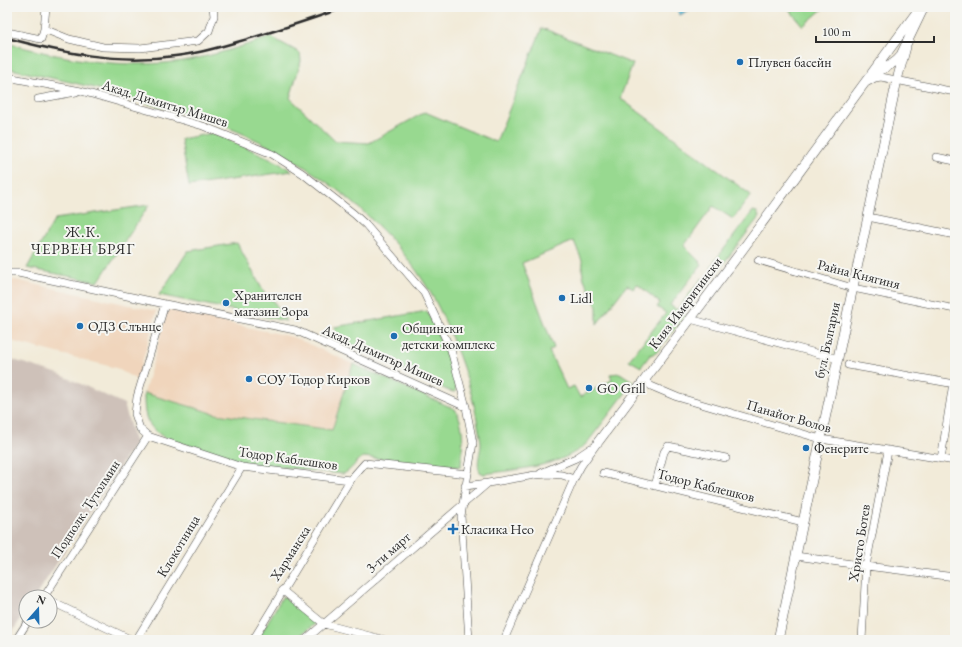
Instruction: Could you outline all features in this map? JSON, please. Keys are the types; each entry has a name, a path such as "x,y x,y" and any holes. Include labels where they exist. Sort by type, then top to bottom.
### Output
{"street":[{"path":"7,32 41,39 44,29 46,7"},
{"path":"44,29 69,39 102,47 140,48 198,41 209,31 214,16 213,7"},
{"path":"869,77 921,7"},
{"name":"Княз Имеритински","path":"504,640 581,466 869,77 894,64 900,57 924,7"},
{"name":"бул. България","path":"778,640 897,80 906,47"},
{"name":"Акад. Димитър Мишев","path":"7,77 80,91 203,126 272,154 302,173 354,214 366,225 424,293 451,350 466,407 473,443 461,516 469,640"},
{"path":"859,91 868,82 875,78 881,77 955,92"},
{"path":"38,99 80,91"},
{"path":"936,157 955,161"},
{"path":"868,217 955,235"},
{"name":"Райна Княгиня","path":"758,260 853,288 955,309"},
{"name":"Акад. Димитър Мишев","path":"7,274 18,273 296,330 466,407"},
{"path":"148,436 140,429 135,414 137,397 165,304"},
{"path":"690,319 838,359"},
{"path":"848,366 954,383 941,459"},
{"name":"Панайот Волов","path":"645,381 651,386 676,397 821,439 955,461"},
{"name":"Тодор Каблешков","path":"148,436 242,466 350,480 365,463 468,474"},
{"name":"Подполк. Тутолмин","path":"49,589 148,436"},
{"path":"535,475 576,458 598,442"},
{"path":"655,486 664,452 668,446 726,458"},
{"name":"Христо Ботев","path":"862,640 866,566 888,450"},
{"name":"Клокотница","path":"136,640 242,466"},
{"name":"Тодор Каблешков","path":"603,473 803,522"},
{"path":"465,486 535,475 562,475 574,479"},
{"name":"Харманска","path":"253,640 350,480"},
{"name":"3-ти март","path":"305,640 488,483"},
{"path":"796,556 955,577"},
{"path":"282,590 324,624 385,640"},
{"path":"58,605 132,640"},
{"path":"16,640 23,629"}],"shaded area":[{"name":"ОДЗ Слънце","path":"15,280 157,311 137,380 116,368 7,340 7,281"},
{"name":"СОУ Тодор Кирков","path":"168,310 293,337 353,364 332,430 216,414 144,393"},
{"path":"7,358 59,374 124,404 135,443 40,589 18,589 18,623 7,640"}],"green space":[{"path":"787,7 825,7 803,26"},
{"path":"542,28 633,64 620,98 751,195 733,219 713,206 684,246 702,264 670,305 677,310 702,278 704,280 703,283 682,311 686,314 656,353 650,355 641,367 629,360 666,313 657,307 660,303 637,284 633,289 627,285 597,324 597,307 584,279 582,270 583,263 574,241 522,263 554,348 549,351 567,389 574,386 580,397 612,380 610,374 620,373 634,382 587,443 577,451 552,462 538,466 484,474 480,472 478,466 481,443 472,397 459,356 443,317 425,284 403,253 376,224 346,197 314,173 280,152 245,135 210,121 91,87 7,68 7,43 47,53 85,60 123,64 143,64 179,62 198,58 271,37 300,53 301,61 290,98 335,141 369,143 425,112 496,142"},
{"path":"213,133 272,159 292,171 189,186 181,139"},
{"path":"149,205 98,282 27,268 55,219"},
{"path":"753,211 757,212 759,217 717,272 712,272 711,266"},
{"path":"237,243 267,298 273,300 286,321 159,295 188,251"},
{"path":"427,311 445,350 456,387 455,392 449,391 356,347 337,336 334,327"},
{"path":"353,364 455,409 461,423 462,430 461,467 363,457 343,474 243,463 165,438 153,429 145,414 144,393 216,414 332,430"},
{"path":"283,596 316,623 294,640 257,640"}],"water":[{"path":"676,7 695,7 680,15"}],"railway":[{"path":"7,38 90,56 132,59 154,58 183,55 214,49 347,7"}],"place":[{"name":"Плувен басейн","path":"740,62"},
{"name":"Lidl","path":"562,298"},
{"name":"Хранителен магазин Зора","path":"226,303"},
{"name":"ОДЗ Слънце","path":"80,326"},
{"name":"Общински детски комплекс","path":"394,336"},
{"name":"СОУ Тодор Кирков","path":"249,379"},
{"name":"GO Grill","path":"589,388"},
{"name":"Фенерите","path":"806,448"},
{"name":"Класика Нео","path":"453,529"}],"district":[{"name":"Ж.К. ЧЕРВЕН БРЯГ","path":"83,240"}]}
